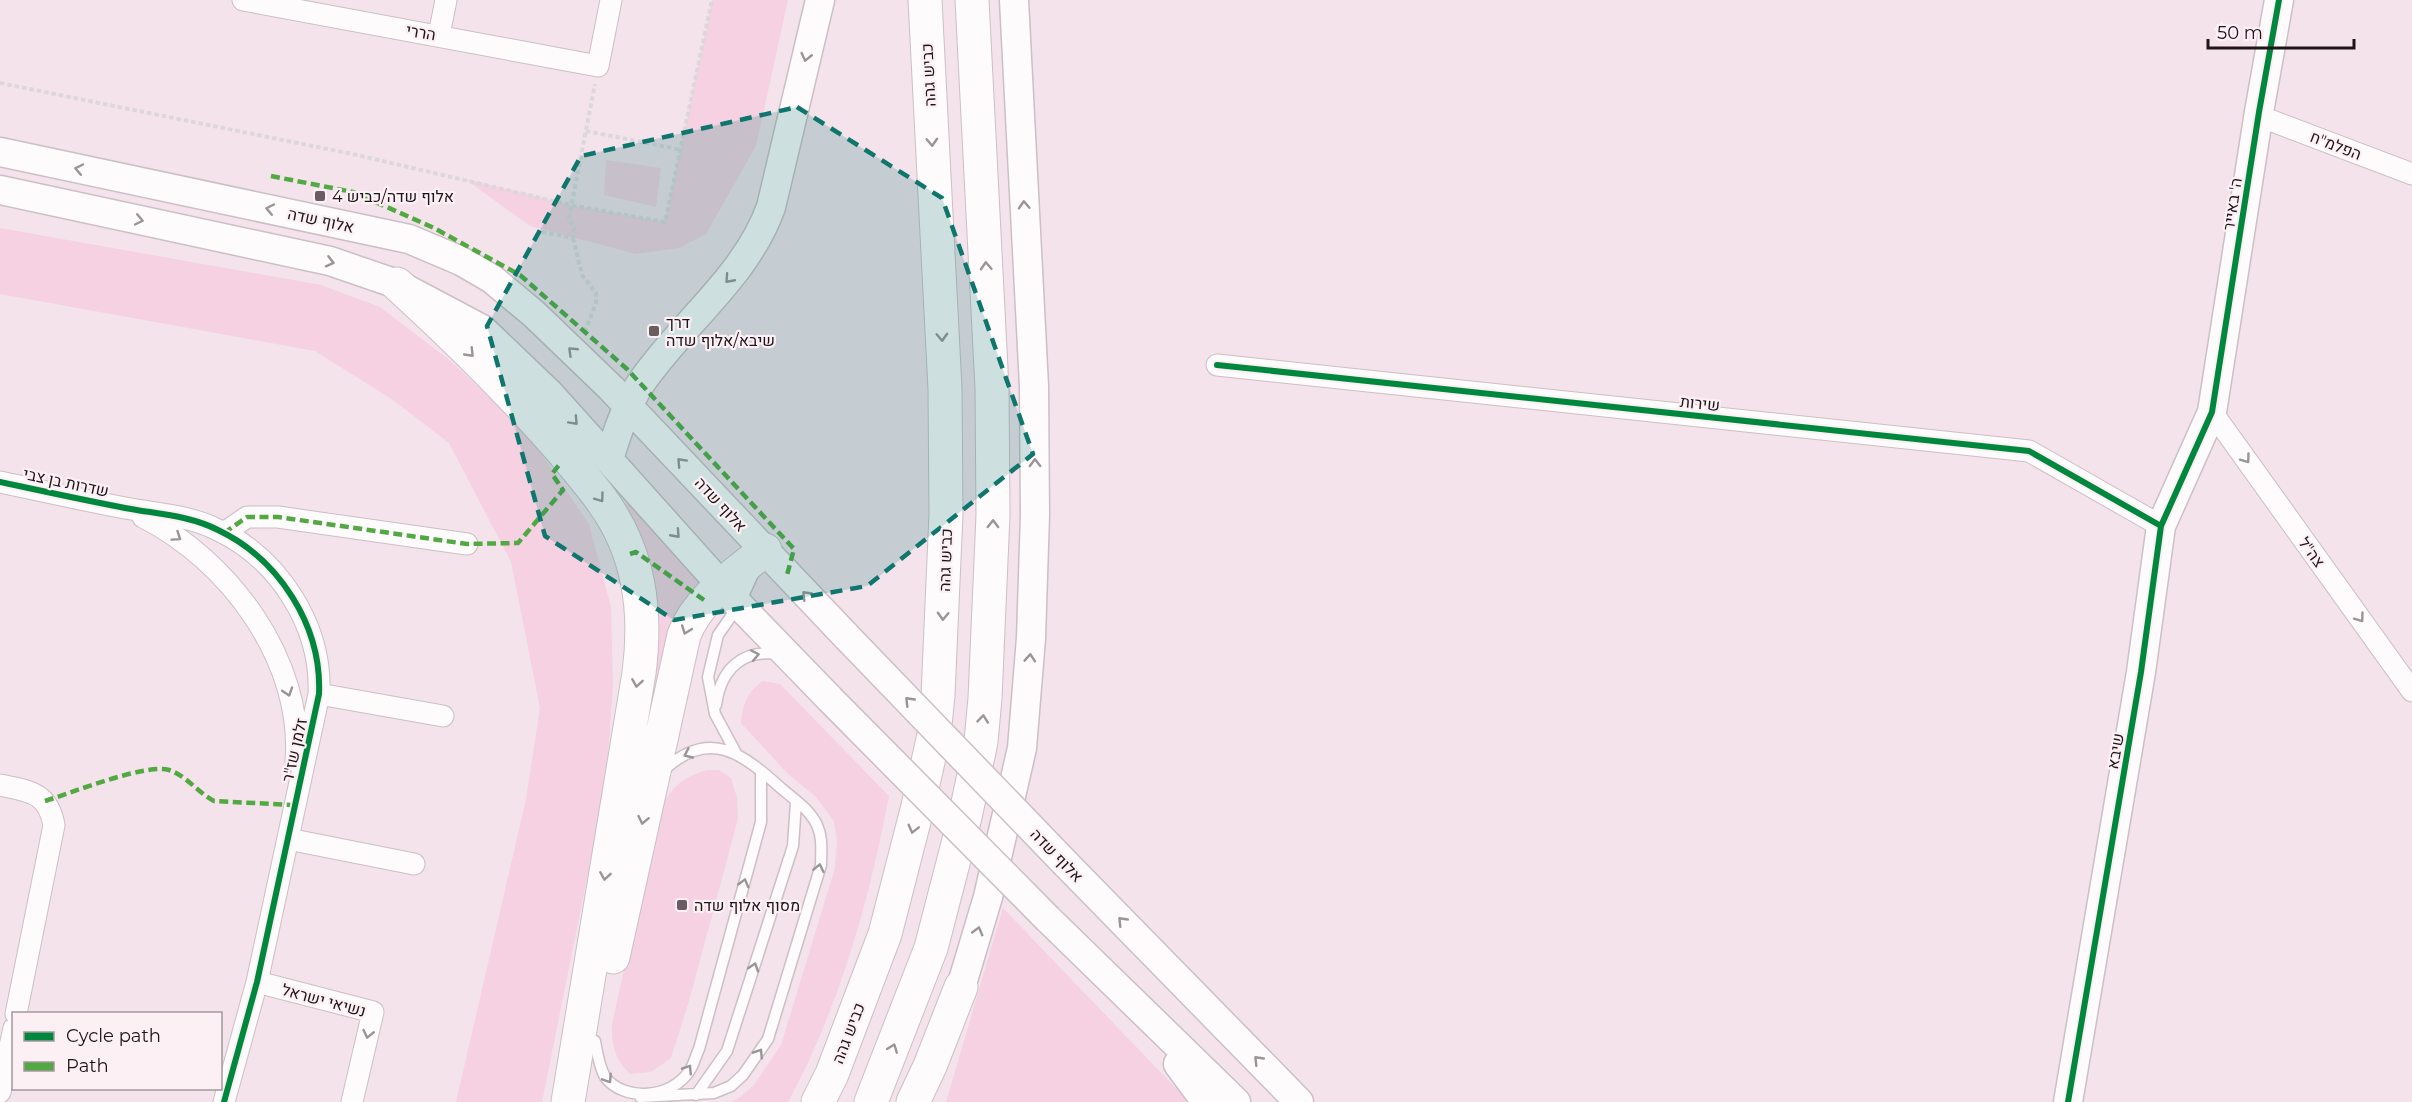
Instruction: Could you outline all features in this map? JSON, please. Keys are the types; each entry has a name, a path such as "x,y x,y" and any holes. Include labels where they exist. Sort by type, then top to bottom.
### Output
{"highway":[{"name":"כביש גהה","path":"818,1102 832,1074 885,933 918,806 934,735 937,705 946,514 945,389 925,0"},
{"path":"871,1102 931,948 981,742 993,515 992,388 972,0"},
{"path":"397,284 477,361 579,471 614,518 637,577 643,619 639,673 568,1102"},
{"path":"581,1102 684,635 690,620 704,600 730,595 765,550"},
{"path":"913,1102 961,987"}],"main road":[{"path":"609,459 628,406 640,384 675,338 744,262 762,232 771,207 820,0"},
{"path":"929,1102 988,897 1022,748 1031,638 1035,515 1034,386 1014,0"},
{"name":"ה' באייר","path":"2212,412 2279,0"},
{"name":"אלוף שדה","path":"0,152 409,238 461,261 492,279 534,314 596,373 847,637 1299,1102"},
{"path":"0,190 330,261 397,284 483,329 550,394 730,595 830,699 1048,919 1236,1102"},
{"path":"596,373 612,375 627,369 675,338"},
{"name":"שיבא","path":"2068,1102 2142,672 2161,526 2212,412"},
{"path":"1127,995 1206,1102"}],"street":[{"name":"הררי","path":"243,0 282,4 598,66"},
{"path":"439,35 446,0"},
{"path":"598,66 611,0"},
{"name":"הפלמ\"ח","path":"2259,116 2412,174"},
{"name":"שירות","path":"1217,365 2029,451 2161,526"},
{"name":"צה\"ל","path":"2212,412 2412,691"},
{"name":"שדרות בן צבי","path":"0,482 126,508"},
{"name":"זלמן שז\"ר","path":"126,508 187,518 224,533 245,545 270,568 302,613 317,651 320,694 257,982 224,1102"},
{"name":"זלמן שז\"ר","path":"126,508 159,525 192,547 223,575 248,606 269,643 288,693 296,726 296,764 288,839"},
{"path":"224,533 246,517 278,517 467,544"},
{"path":"320,694 443,716"},
{"path":"0,785 36,794 51,811 54,825 16,1012"},
{"path":"288,839 414,864"},
{"name":"נשיאי ישראל","path":"257,982 373,1012 352,1102"},
{"path":"0,1092 12,1037"}],"lane":[{"path":"730,595 711,656 708,677 715,714 736,753"},
{"path":"715,714 717,693 732,664 741,658 761,653 781,654 792,658"},
{"path":"595,1041 600,1066 610,1083 627,1096 696,1095 714,1093 731,1086 743,1075 768,1039 820,865 822,843 819,827 813,818 736,753 720,747 701,748 687,754 665,769 650,786"},
{"path":"640,1097 658,1094 675,1086 690,1071 699,1049 761,822 761,772"},
{"path":"696,1095 728,1051 792,846 796,802"}],"path":[{"path":"0,82 357,155 571,205 665,222 712,0"},
{"path":"585,332 596,303 597,293 582,275 573,238 574,228 568,218 598,66"},
{"path":"586,131 682,150"},
{"path":"542,232 573,238"}],"highlighted area":[{"path":"797,107 942,198 1033,454 867,586 674,620 545,536 487,326 581,156"}],"shaded area":[{"path":"712,0 788,0 756,146 706,234 679,248 636,254 530,226 465,179 571,205 665,222"},
{"path":"606,160 661,168 656,207 604,195"},
{"path":"0,228 321,285 380,307 448,359 525,430 589,524 611,607 613,685 606,784 542,1102 456,1102 526,799 540,708 511,562 449,443 393,400 315,351 0,294"},
{"path":"632,502 705,581 662,685 646,683 616,507"},
{"path":"763,681 780,684 889,796 872,875 850,954 822,1029 788,1102 730,1102 739,1098 754,1085 781,1045 835,868 837,842 834,821 816,797 788,774 741,723 747,699"},
{"path":"707,770 719,770 731,778 737,798 738,819 689,1001 671,1058 651,1072 630,1074 615,1051 612,1024 658,815 671,791 683,781"},
{"path":"1003,908 1189,1102 946,1102"}],"marked path":[{"path":"271,176 353,192 434,228 520,275 627,369 794,549 787,575"},
{"path":"224,533 247,517 278,517 467,544 518,543 563,490 552,474 559,465"},
{"path":"630,554 636,552 704,600"},
{"path":"45,801 127,775 158,769 175,773 214,801 292,805"}],"cycle path":[{"path":"2068,1102 2141,672 2161,526 2212,412 2279,0"},
{"path":"1217,365 2029,451 2161,526"},
{"path":"0,482 184,518 218,530 260,558 278,577 293,597 313,644 318,669 319,694 257,982 224,1102"}],"place":[{"name":"אלוף שדה/כביש 4","path":"320,196"},
{"name":"דרך שיבא/אלוף שדה","path":"654,331"},
{"name":"מסוף אלוף שדה","path":"682,905"}]}
